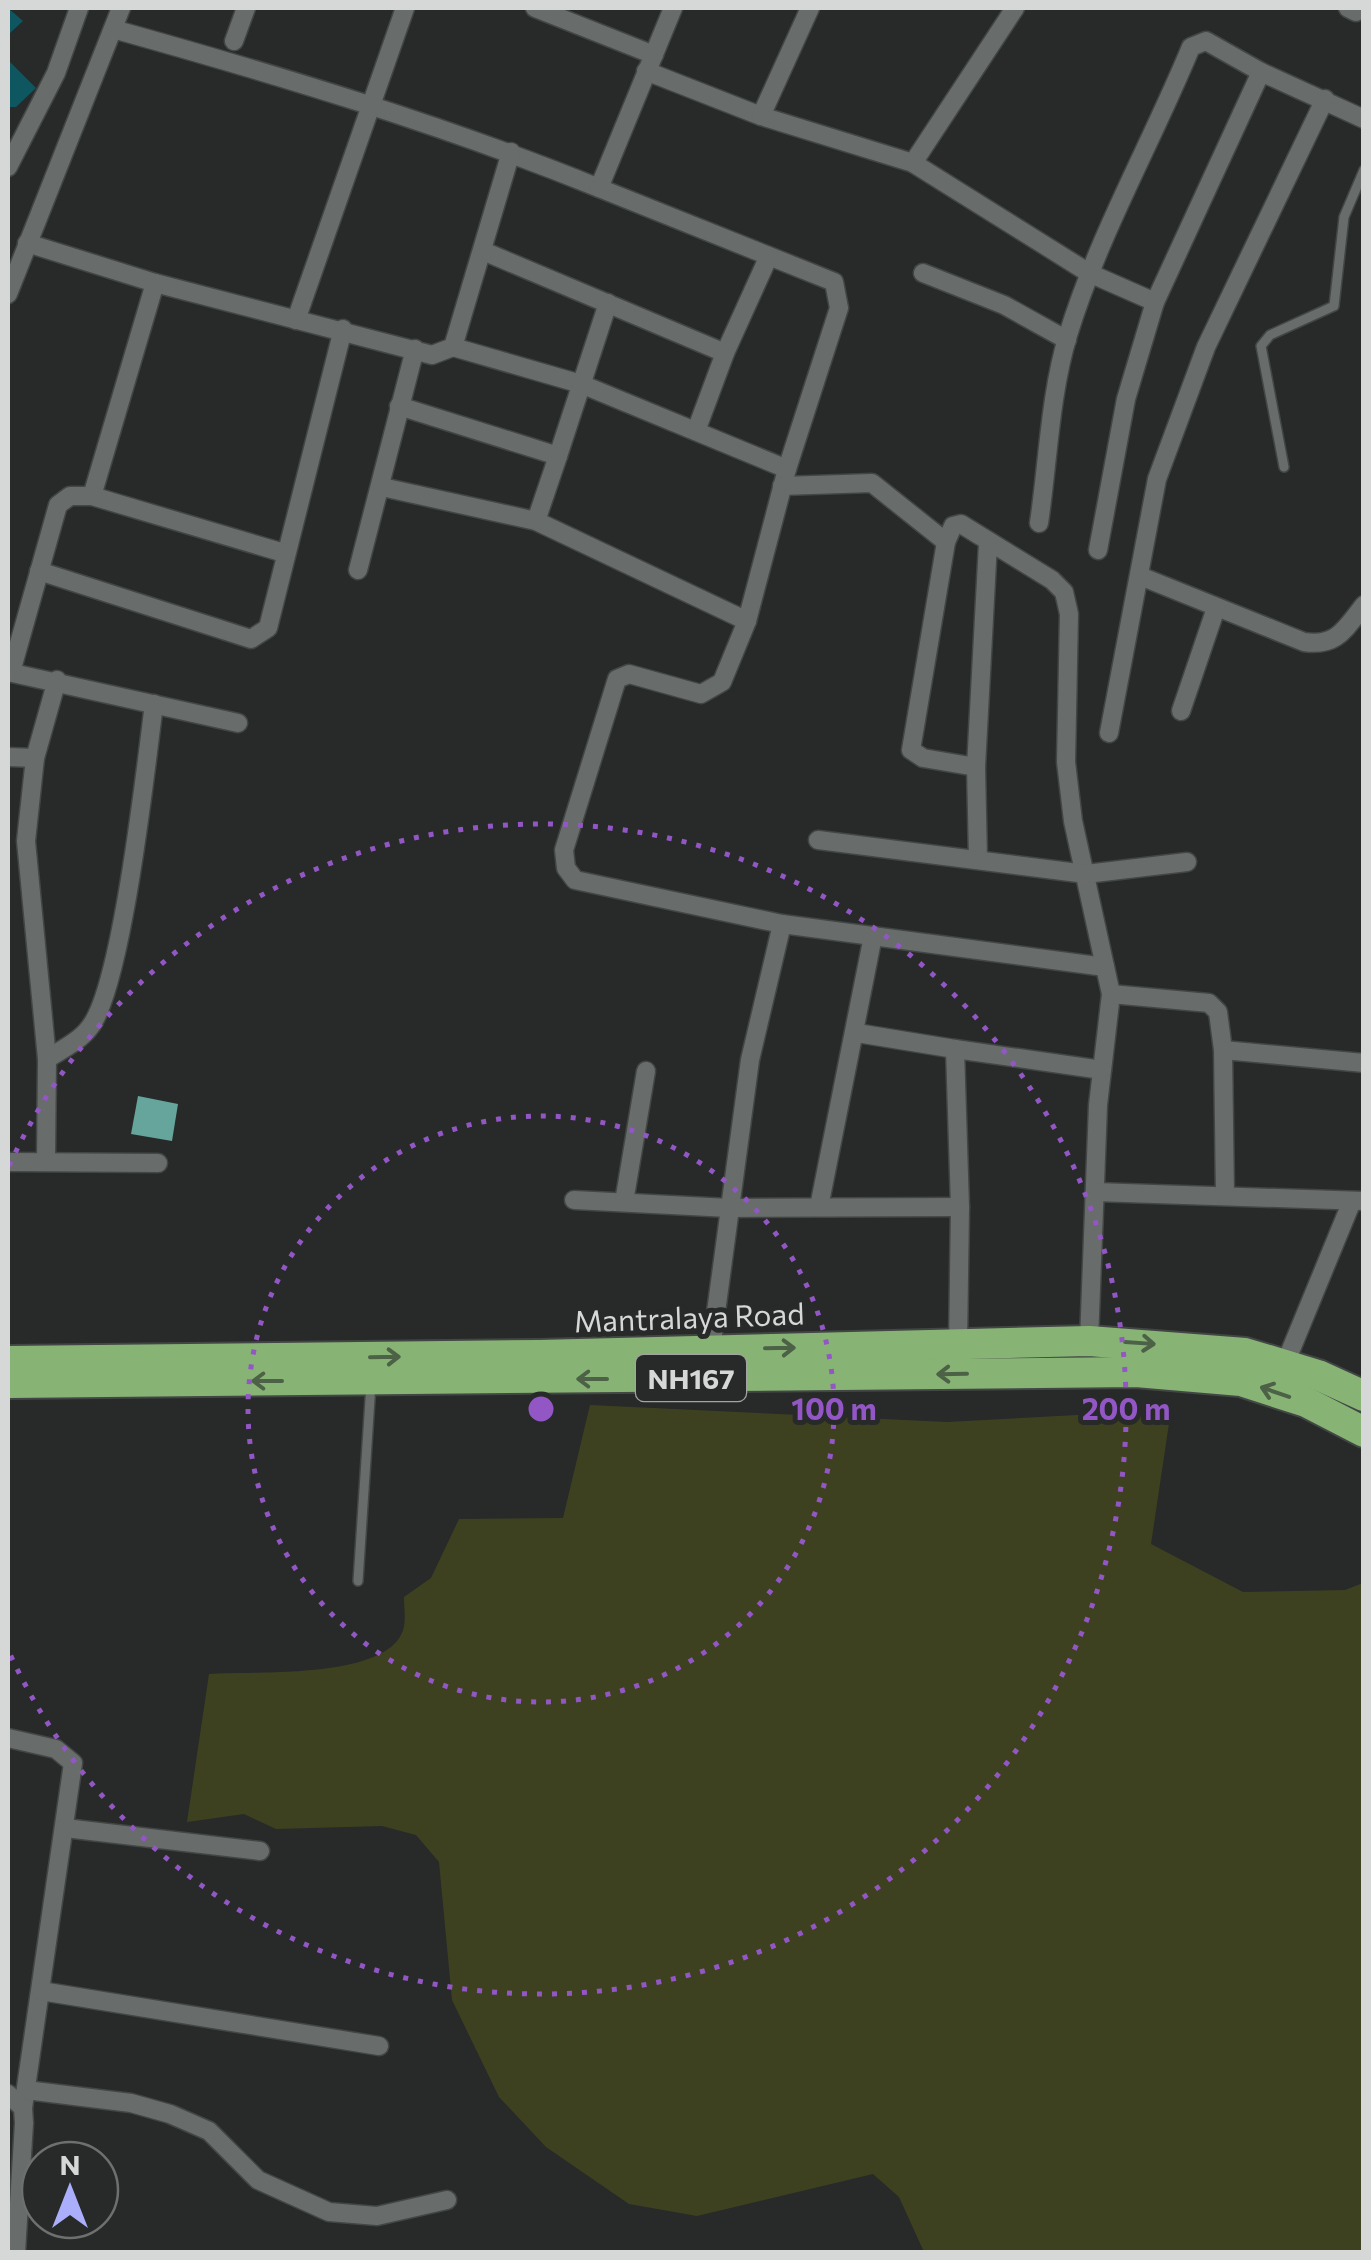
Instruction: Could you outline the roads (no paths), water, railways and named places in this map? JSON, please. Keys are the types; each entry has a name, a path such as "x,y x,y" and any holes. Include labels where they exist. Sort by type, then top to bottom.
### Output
{"highway":[{"name":"Mantralaya Road","path":"8,1361 958,1346 1090,1340 1202,1348 1285,1364 1364,1396"},
{"name":"NH167","path":"8,1383 1136,1372 1242,1381 1306,1402 1364,1432"}],"street":[{"path":"8,167 56,73 79,8"},
{"path":"8,294 121,8"},
{"path":"234,41 246,8"},
{"path":"296,320 404,8"},
{"path":"535,8 761,116 913,163 1089,273 1155,302"},
{"path":"600,188 673,8"},
{"path":"761,116 810,8"},
{"path":"913,163 1016,8"},
{"path":"113,29 368,104 511,152 834,282 840,294 784,478 747,620 722,682 713,691 700,694 629,674 617,680 564,850 566,868 575,880 782,924 1105,967"},
{"path":"1039,524 1066,340 1105,230 1150,146 1195,42 1206,41 1262,72 1364,119"},
{"path":"1098,550 1126,400 1155,302 1262,72"},
{"path":"1109,732 1157,479 1206,347 1325,99"},
{"path":"453,347 511,152"},
{"path":"27,243 155,282 432,355 453,347 581,384 696,431 784,478 872,483 946,542"},
{"path":"483,251 725,353"},
{"path":"696,431 725,353 768,258"},
{"path":"923,273 1004,306 1066,340"},
{"path":"92,496 155,282"},
{"path":"536,521 608,303"},
{"path":"38,571 251,639 268,628 343,329"},
{"path":"358,570 414,349"},
{"path":"398,406 558,456"},
{"path":"382,487 536,521 747,620"},
{"path":"238,723 9,672 58,505 70,496 92,496 284,554"},
{"path":"976,768 923,758 911,750 946,542 953,526 962,524 1064,592 1069,614 1066,762 1111,994 1102,1070 1090,1340"},
{"path":"978,860 976,768 988,543"},
{"path":"1140,576 1304,642 1323,645 1334,642 1364,605"},
{"path":"1181,710 1216,608"},
{"path":"46,1159 47,1059 26,841 36,758 57,680"},
{"path":"47,1059 88,1030 100,1011 112,966 154,704"},
{"path":"8,757 36,758"},
{"path":"818,840 1086,874 1187,862"},
{"path":"711,1349 750,1060 782,924"},
{"path":"820,1207 873,936"},
{"path":"1111,994 1208,1003 1218,1012 1223,1050 1226,1196"},
{"path":"857,1033 1102,1070"},
{"path":"955,1049 960,1206 958,1346"},
{"path":"1223,1050 1364,1063"},
{"path":"624,1202 646,1071"},
{"path":"8,1162 46,1159 158,1163"},
{"path":"1095,1192 1358,1201 1285,1364"},
{"path":"574,1200 729,1208 960,1206"},
{"path":"8,1738 56,1749 73,1763 41,1991 19,2097 16,2252"},
{"path":"66,1828 260,1852"},
{"path":"41,1991 379,2046"},
{"path":"19,2097 131,2103 170,2114 209,2132 258,2180 329,2212 377,2216 448,2200"}],"lane":[{"path":"1284,467 1261,346 1270,335 1327,313 1334,306 1344,218 1364,170"},
{"path":"358,1581 371,1381"}],"water":[{"path":"8,8 23,21 9,34 9,61 36,88 16,107 8,107"}]}
